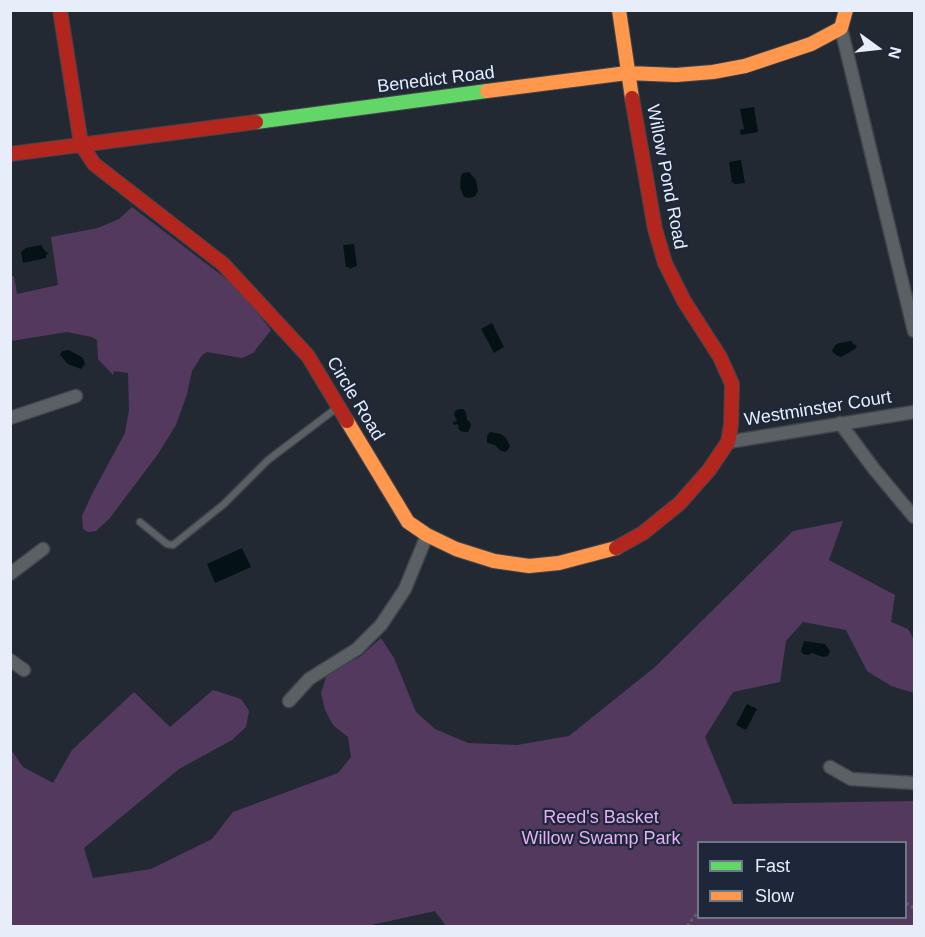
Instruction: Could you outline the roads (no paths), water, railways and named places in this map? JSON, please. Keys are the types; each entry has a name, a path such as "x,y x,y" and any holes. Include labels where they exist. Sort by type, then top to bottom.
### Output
{"street":[{"name":"Circle Road","path":"60,10 81,144 94,164 222,264 308,356 408,522 427,535 456,549 494,561 529,566 559,563 614,549 643,533 681,503 709,470 728,442"},
{"name":"Willow Pond Road","path":"619,10 627,73 655,229 665,264 684,301 720,357 732,384 733,410 728,442"},
{"path":"846,10 841,28 915,331"},
{"name":"Benedict Road","path":"10,154 627,73 676,75 713,72 779,56 811,44 841,28"},
{"path":"10,418 76,396"},
{"name":"Westminster Court","path":"728,442 915,412"},
{"path":"840,423 874,469 915,517"},
{"path":"289,701 309,679 357,650 381,625 405,589 427,535"},
{"path":"10,574 43,549"},
{"path":"10,660 24,670"},
{"path":"830,767 851,779 915,783"}],"lane":[{"path":"140,522 167,544 173,545 224,504 268,460 339,407"}],"park label":[{"name":"Reed's Basket Willow Swamp Park","path":"601,828"}]}
